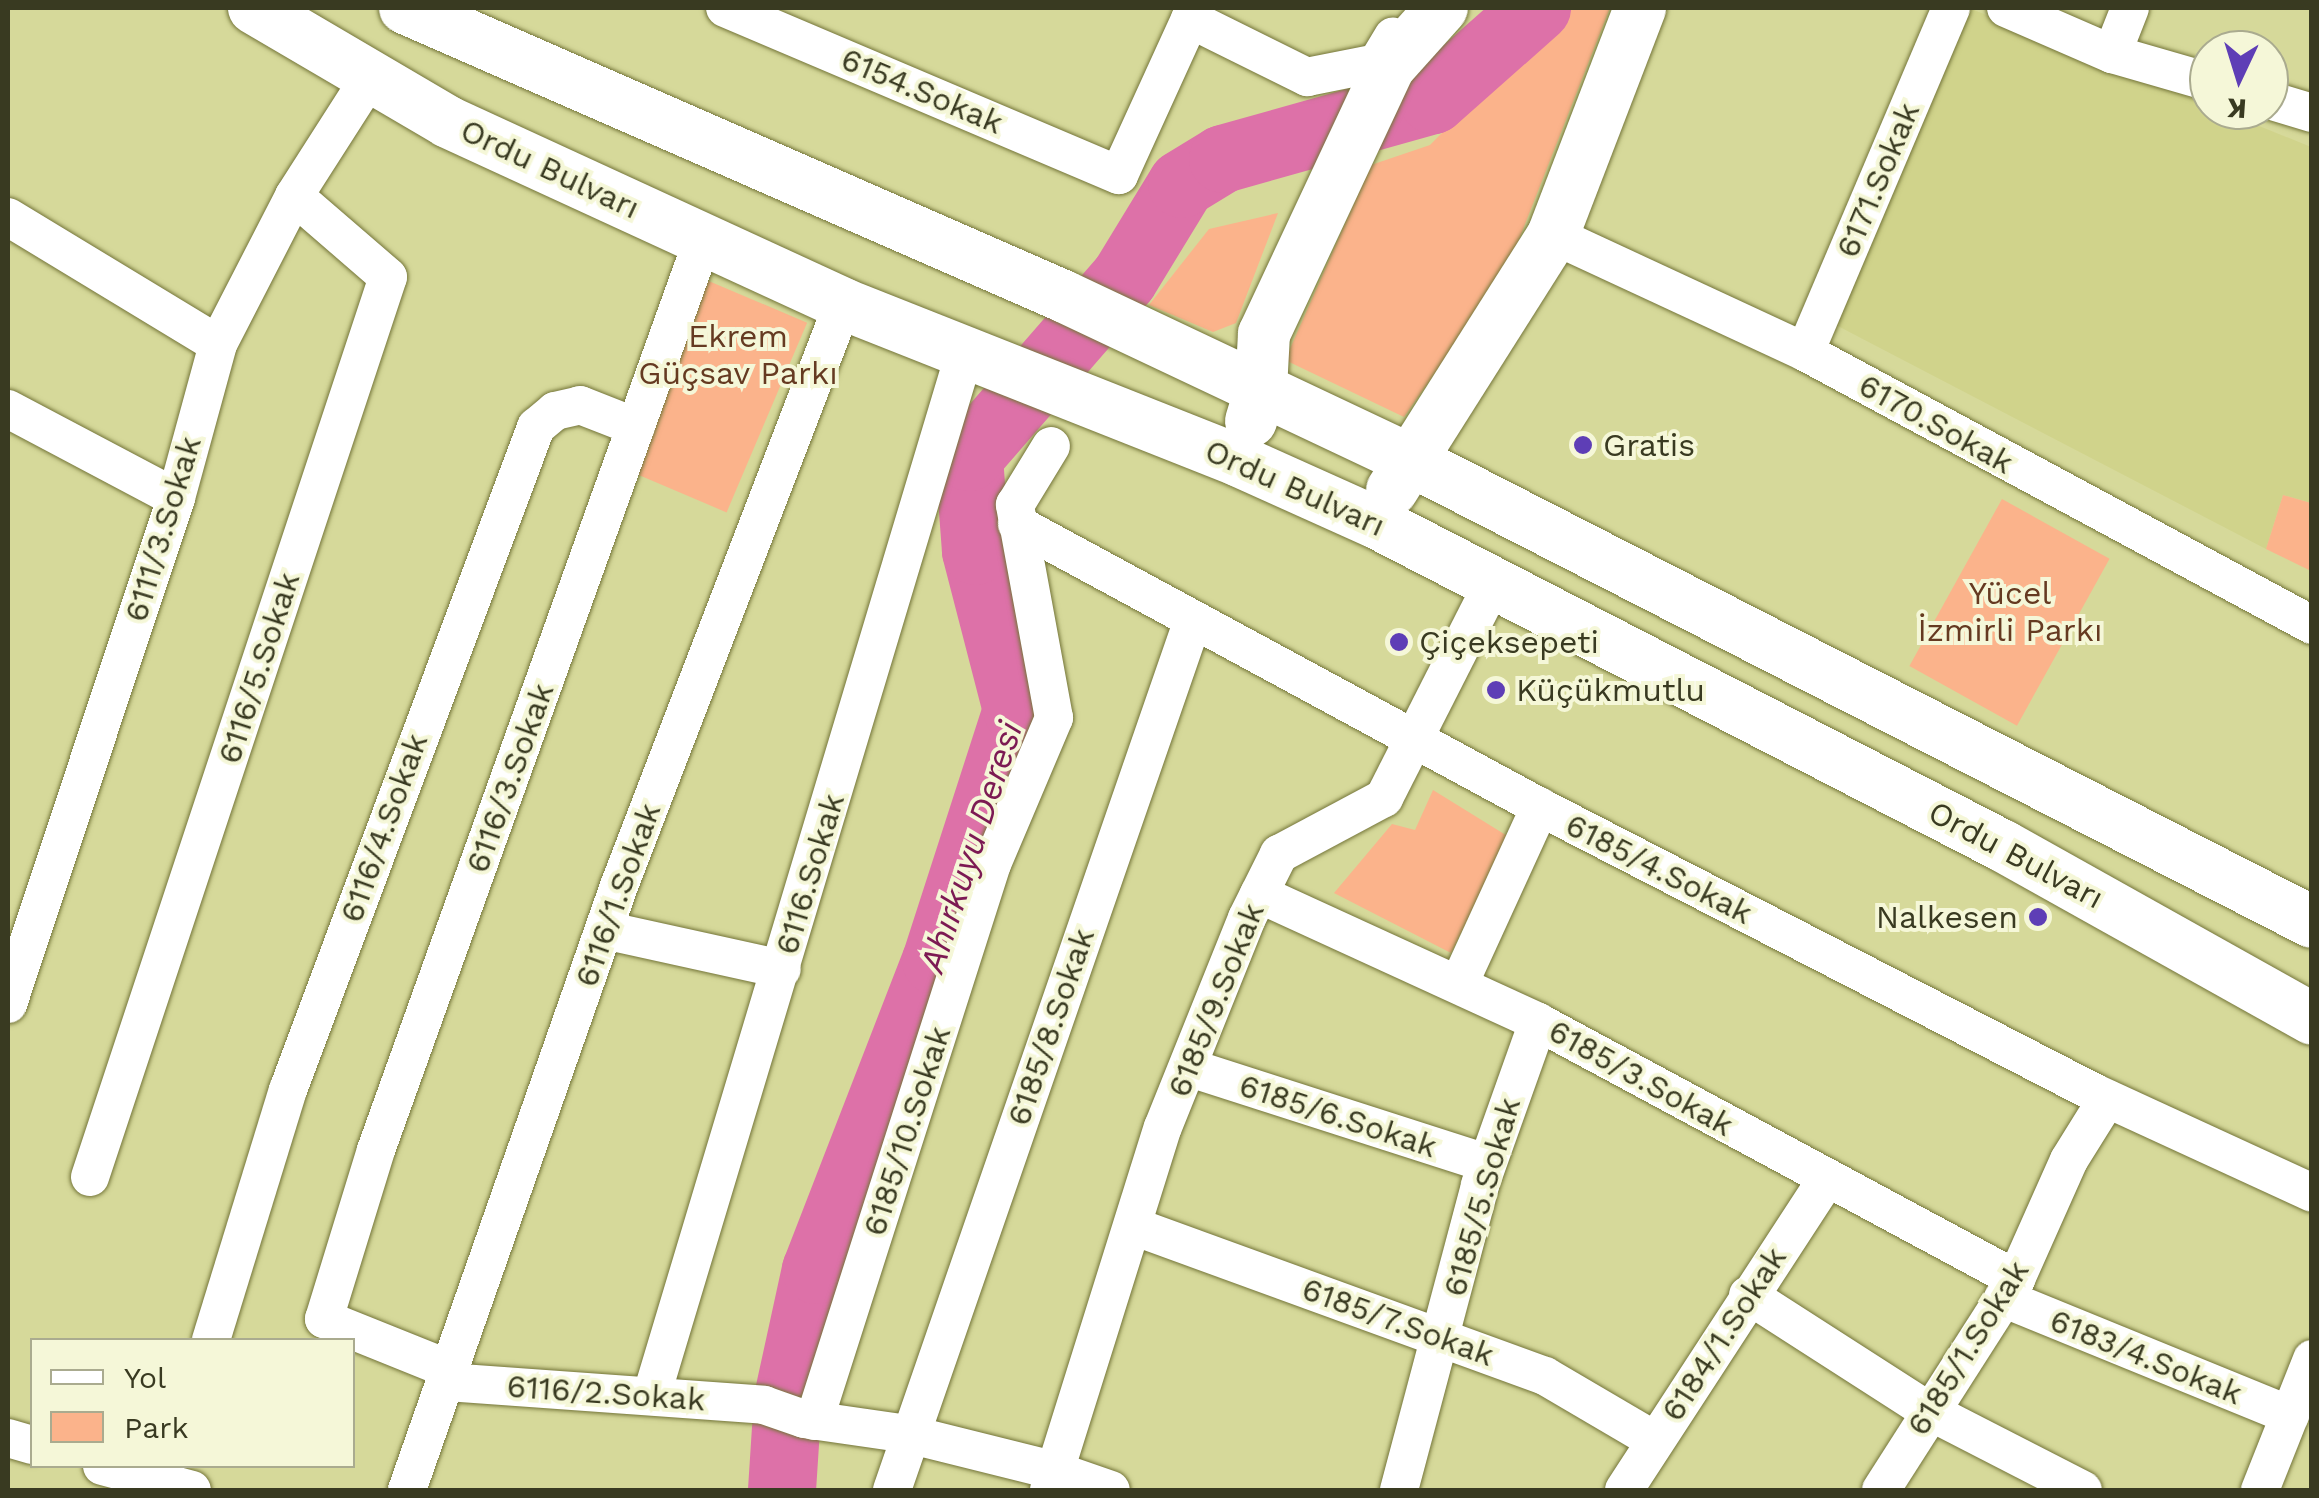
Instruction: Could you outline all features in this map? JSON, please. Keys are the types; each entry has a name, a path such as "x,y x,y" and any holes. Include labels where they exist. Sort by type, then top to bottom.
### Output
{"main road":[{"name":"Ordu Bulvarı","path":"254,8 448,122 843,304 1238,461 1374,522 2003,846 2312,1019"},
{"path":"1238,461 1261,389 1264,334 1389,67 1442,8"},
{"path":"1374,522 1553,235 1640,8"},
{"path":"426,12 1063,296 1410,460 2312,922"}],"street":[{"name":"6154.Sokak","path":"725,8 1119,175 1178,13"},
{"path":"1178,13 1307,76 1377,63 1409,8"},
{"name":"6171.Sokak","path":"1805,352 1950,8"},
{"path":"2006,8 2112,54 2189,76"},
{"path":"2112,54 2130,8"},
{"name":"6111/3.Sokak","path":"8,1004 176,498 218,344 294,196 370,77"},
{"name":"6116/5.Sokak","path":"90,1177 388,278 294,196"},
{"path":"8,218 218,344"},
{"name":"6170.Sokak","path":"1553,235 1805,352 2312,625"},
{"name":"6116/3.Sokak","path":"324,1319 376,1150 702,239"},
{"name":"6116/1.Sokak","path":"408,1490 604,930 843,304"},
{"name":"6116.Sokak","path":"652,1394 782,969 988,362"},
{"name":"6116/4.Sokak","path":"213,1338 288,1090 536,427 555,411 580,405 636,426"},
{"path":"8,410 176,498"},
{"name":"6185/10.Sokak","path":"809,1420 992,864 1054,718 1015,505 1051,446"},
{"name":"6185/4.Sokak","path":"1017,524 1540,808 2107,1098 2312,1193"},
{"name":"6185/9.Sokak","path":"1052,1481 1132,1226 1259,894 1279,854 1384,798 1417,741 1494,583"},
{"name":"6185/8.Sokak","path":"892,1490 908,1434 1193,620"},
{"path":"1459,984 1540,808"},
{"name":"6185/3.Sokak","path":"1259,894 1538,1022 1826,1179 2009,1288"},
{"path":"604,930 782,969"},
{"name":"6185/5.Sokak","path":"1399,1490 1486,1164 1538,1022"},
{"name":"6185/6.Sokak","path":"1190,1068 1486,1164"},
{"name":"6185/1.Sokak","path":"1882,1490 2009,1288 2069,1160 2107,1098"},
{"name":"6184/1.Sokak","path":"1624,1490 1826,1179"},
{"name":"6185/7.Sokak","path":"1132,1226 1545,1376 1654,1440"},
{"name":"6183/4.Sokak","path":"2009,1288 2290,1415"},
{"path":"1748,1295 1929,1410 2083,1490"},
{"name":"6116/2.Sokak","path":"324,1319 449,1376 764,1404 809,1420 908,1434 1052,1481 1112,1490"},
{"path":"2260,1490 2312,1359"},
{"path":"110,1468 170,1482"}],"shaded area":[{"path":"1969,8 2189,97 2189,130 2269,130 2311,147 2312,503 2283,495 2266,549 1834,324"}],"green space":[{"path":"1566,8 1610,8 1507,270 1404,417 1285,360 1371,165 1430,145"},
{"path":"1278,213 1236,323 1213,332 1149,305 1209,229"},
{"name":"Ekrem Güçsav Parkı","path":"704,279 807,323 727,512 624,469"},
{"path":"2283,495 2311,503 2311,571 2266,549"},
{"name":"Yücel İzmirli Parkı","path":"2002,499 2110,559 2017,726 1909,666"},
{"path":"1433,790 1509,837 1451,953 1334,893 1392,824 1415,830"}],"waterway":[{"name":"Ahırkuyu Deresi","path":"782,1490 788,1398 816,1270 936,961 1017,710 976,551 969,457 1124,279 1182,184 1223,159 1433,100 1537,8"}],"place":[{"name":"Gratis","path":"1583,445"},
{"name":"Çiçeksepeti","path":"1399,642"},
{"name":"Küçükmutlu","path":"1496,690"},
{"name":"Nalkesen","path":"2038,917"}]}
